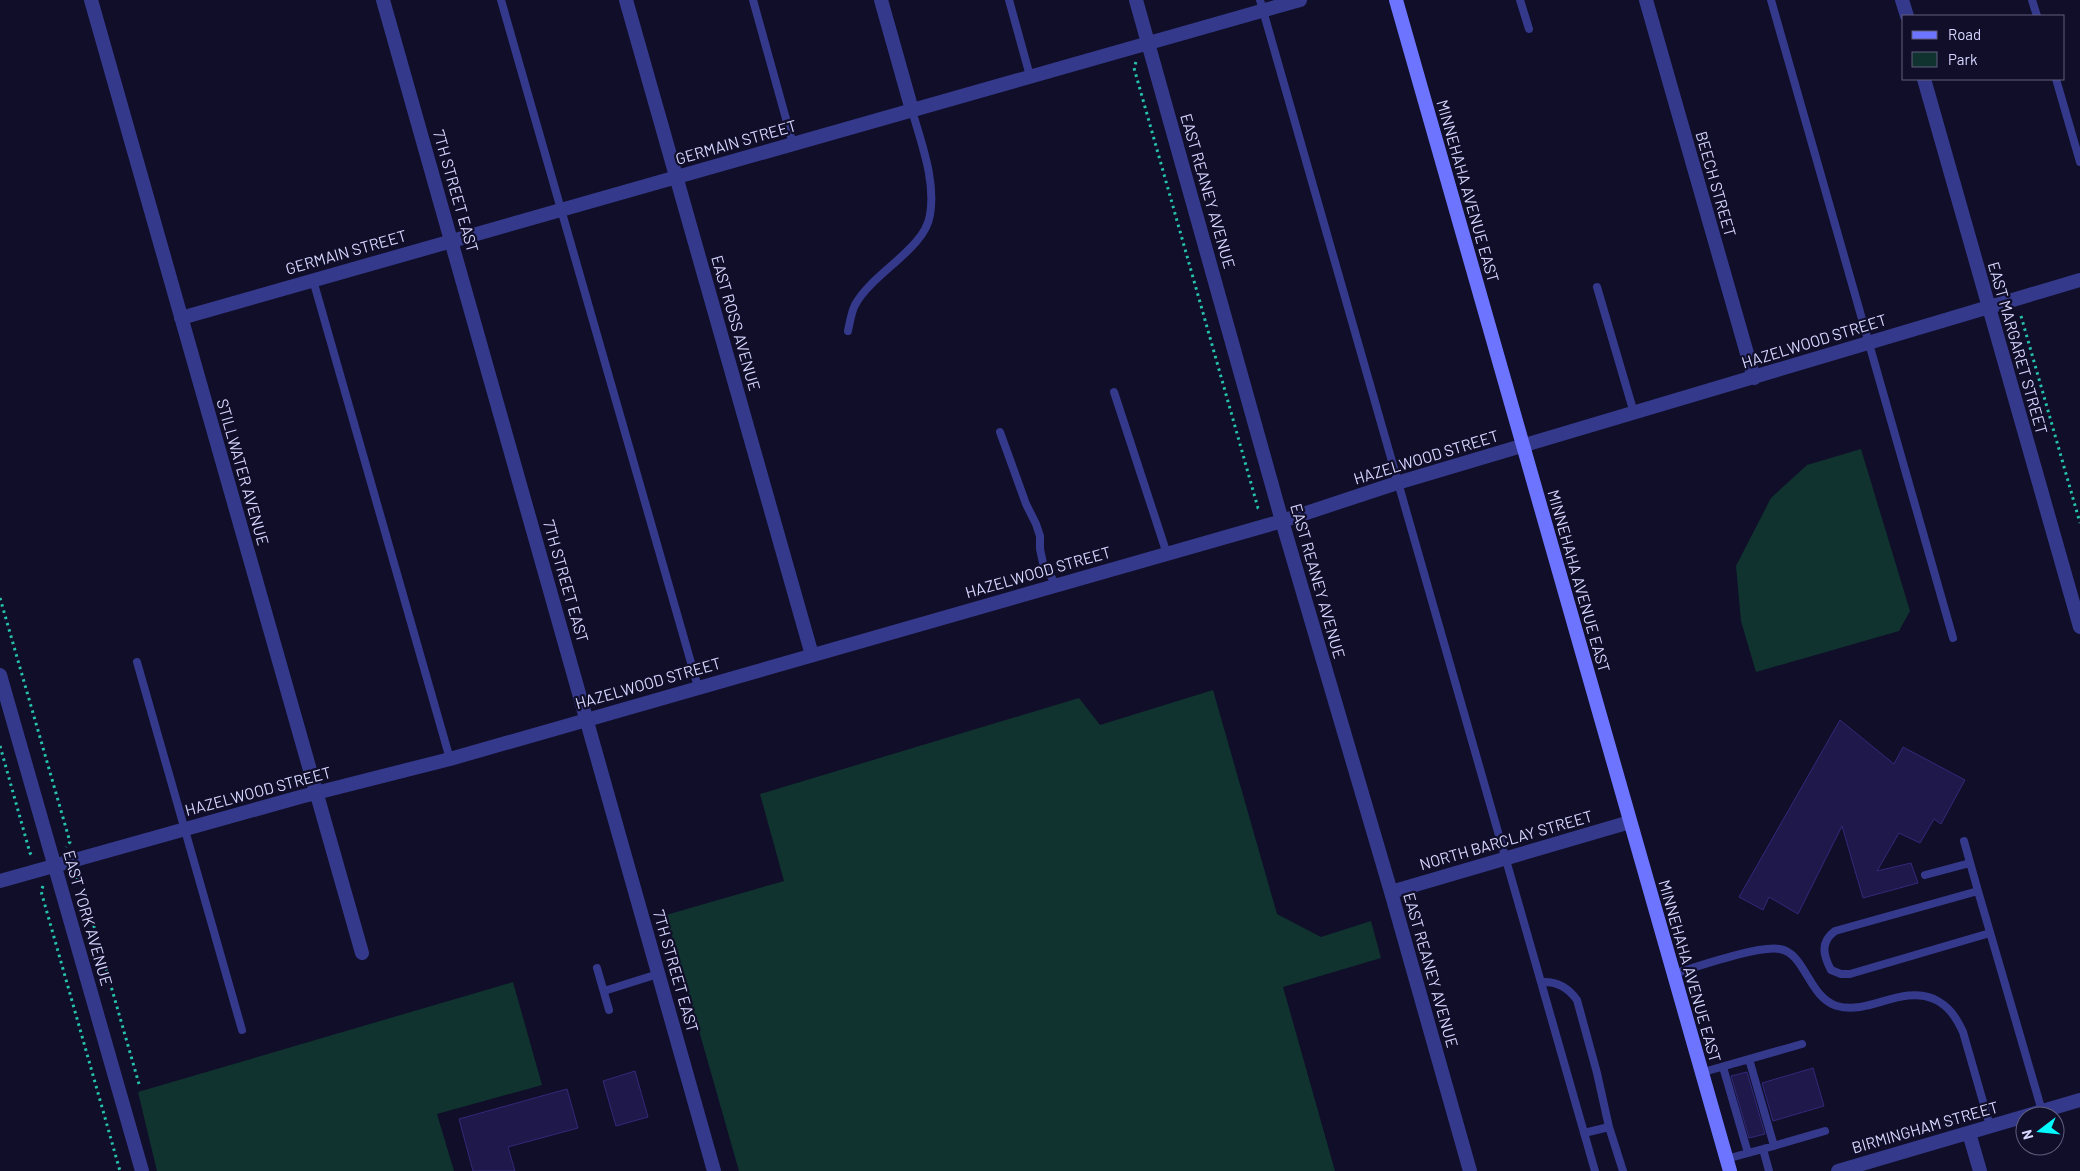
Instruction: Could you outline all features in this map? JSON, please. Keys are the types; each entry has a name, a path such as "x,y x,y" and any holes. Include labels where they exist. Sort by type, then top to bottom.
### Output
{"main road":[{"name":"MINNEHAHA AVENUE EAST","path":"1396,0 1700,1073 1728,1165"}],"street":[{"name":"STILLWATER AVENUE","path":"91,0 362,953"},
{"name":"7TH STREET EAST","path":"383,0 714,1171"},
{"name":"EAST ROSS AVENUE","path":"626,0 812,655"},
{"path":"881,0 912,110"},
{"name":"EAST REANEY AVENUE","path":"1136,0 1282,521 1391,892 1470,1171"},
{"name":"GERMAIN STREET","path":"181,318 1148,43 1261,5 1300,0"},
{"name":"BEECH STREET","path":"1646,0 1754,378"},
{"path":"1902,0 1907,15"},
{"name":"EAST MARGARET STREET","path":"1924,80 2080,627"},
{"name":"HAZELWOOD STREET","path":"0,880 316,793 450,759 1056,584 1168,554 1282,521 1397,483 2080,280"},
{"name":"EAST YORK AVENUE","path":"0,675 142,1171"},
{"name":"NORTH BARCLAY STREET","path":"1391,892 1630,822"},
{"name":"BIRMINGHAM STREET","path":"2059,1106 2080,1100"},
{"name":"BIRMINGHAM STREET","path":"1838,1171 2015,1119"},
{"path":"1969,1132 1980,1171"}],"lane":[{"path":"501,0 698,687"},
{"path":"753,0 793,144"},
{"path":"1009,0 1030,76"},
{"path":"1520,0 1529,29"},
{"path":"1771,0 1953,638"},
{"path":"2032,0 2037,15"},
{"path":"1261,5 1595,1171"},
{"path":"2056,80 2080,162"},
{"path":"848,331 854,306 876,278 915,243 926,229 930,216 930,182 912,110"},
{"path":"313,280 450,759"},
{"path":"1597,286 1634,413"},
{"path":"1114,392 1168,554"},
{"path":"1000,432 1026,504 1036,524 1044,563 1056,584"},
{"path":"137,662 186,828 242,1030"},
{"path":"1964,841 2041,1106"},
{"path":"1925,875 1970,863"},
{"path":"1978,891 1835,931 1828,936 1824,946 1825,959 1831,970 1842,974 1850,974 1990,933"},
{"path":"1673,974 1764,949 1782,949 1795,957 1821,997 1836,1006 1849,1008 1906,994 1926,996 1945,1004 1963,1032 1990,1126"},
{"path":"597,968 608,1010"},
{"path":"604,991 658,974"},
{"path":"1541,982 1559,985 1571,991 1577,1000 1609,1126 1623,1171"},
{"path":"1700,1073 1802,1044"},
{"path":"1749,1059 1774,1146"},
{"path":"1723,1067 1748,1153"},
{"path":"1584,1133 1609,1126"},
{"path":"1728,1165 1748,1153 1825,1131"},
{"path":"1763,1149 1769,1171"}],"path":[{"path":"1136,62 1134,68 1255,498 1258,508 1262,510"},
{"path":"2021,316 2080,522"},
{"path":"0,598 70,842 66,847"},
{"path":"0,746 30,853 33,857"},
{"path":"76,878 81,881 139,1084"},
{"path":"43,886 41,891 120,1171"}],"green space":[{"path":"1861,449 1910,611 1899,631 1756,672 1741,621 1736,566 1771,498 1807,465"},
{"path":"1213,690 1277,914 1321,937 1371,921 1381,958 1283,987 1335,1171 739,1171 666,915 784,881 760,794 1079,698 1100,725"},
{"path":"513,982 542,1085 437,1114 454,1171 157,1171 138,1092"}],"building":[{"path":"1840,720 1894,764 1903,747 1965,780 1941,824 1934,819 1920,843 1899,833 1877,871 1911,863 1918,883 1863,898 1842,826 1798,914 1769,897 1763,910 1739,897"},
{"path":"1813,1068 1824,1106 1773,1121 1762,1083"},
{"path":"635,1071 648,1117 616,1126 603,1081"},
{"path":"1747,1072 1765,1134 1749,1138 1731,1076"},
{"path":"567,1089 578,1128 508,1147 515,1171 473,1171 459,1119"}]}
